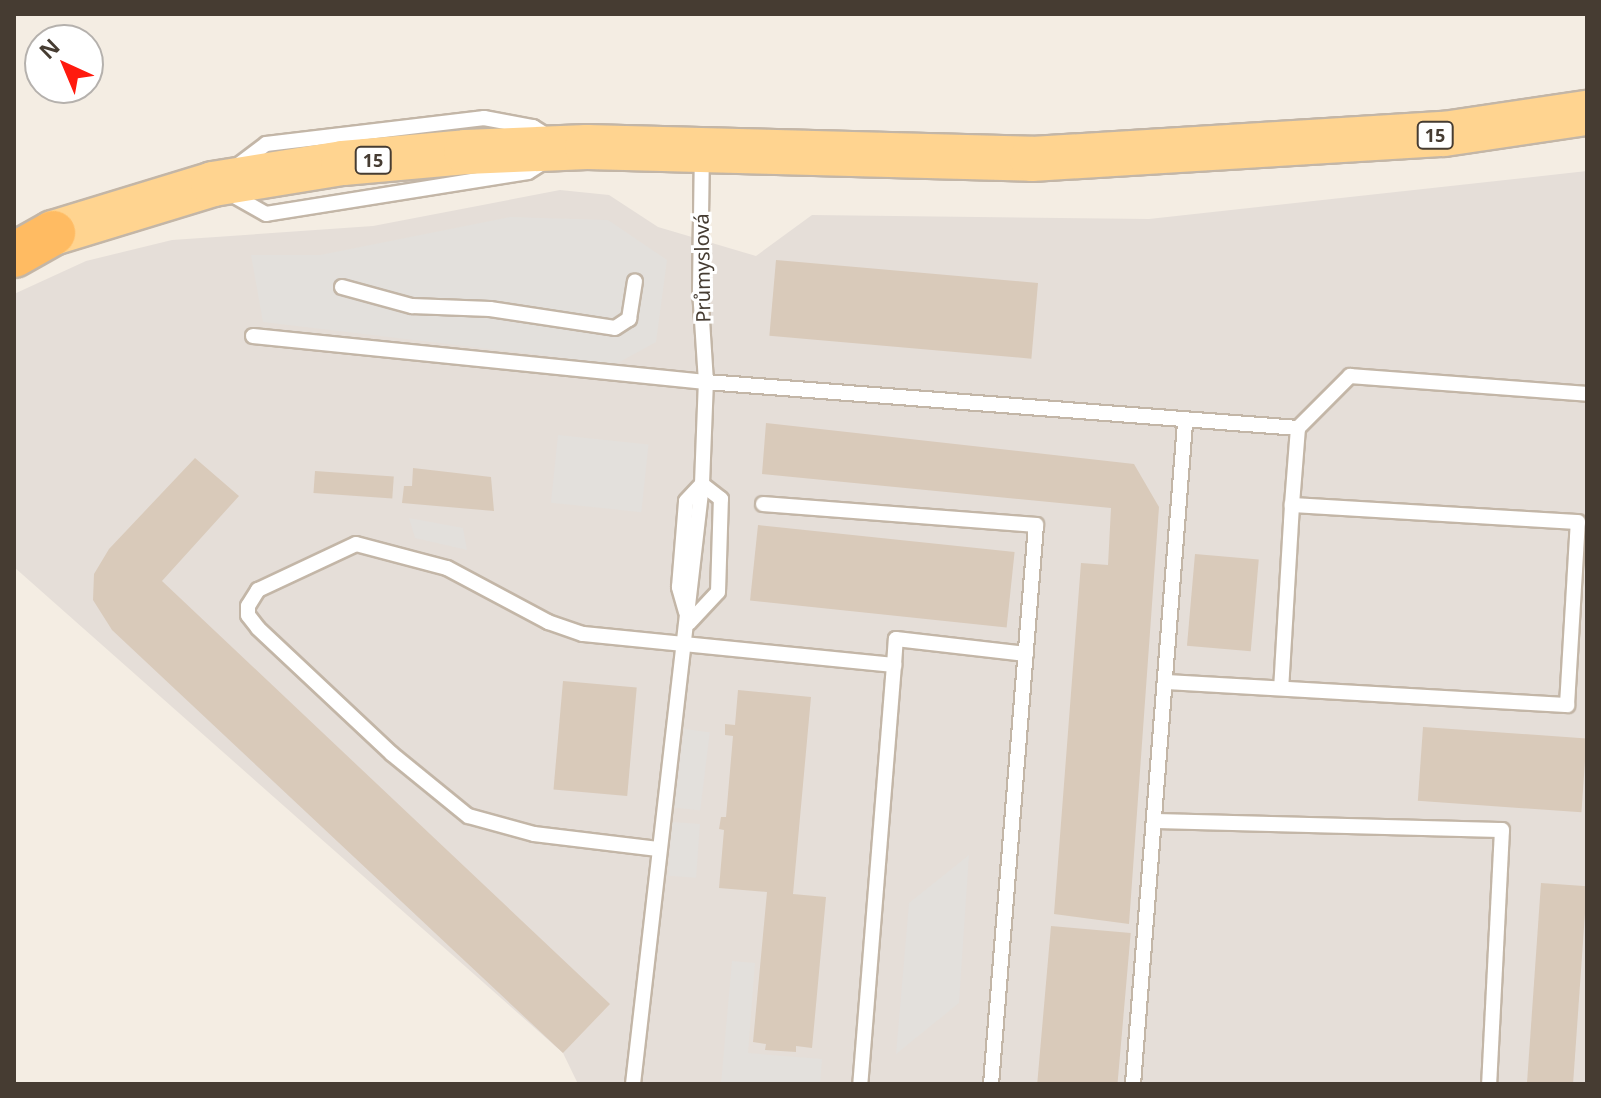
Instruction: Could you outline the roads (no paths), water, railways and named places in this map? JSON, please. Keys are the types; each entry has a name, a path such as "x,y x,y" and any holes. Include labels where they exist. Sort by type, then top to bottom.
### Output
{"highway":[{"path":"14,255 33,236"}],"main road":[{"name":"15","path":"33,236 213,184 343,163 566,148 1032,159 1385,139 1587,113"}],"lane":[{"name":"Průmyslová","path":"633,1084 658,849 689,623 702,484 706,382 700,290 702,153"},
{"path":"342,287 412,306 490,309 615,328 629,319 635,281"},
{"path":"253,336 706,382 1185,423 1298,428"},
{"path":"1281,688 1298,428 1350,376 1587,394"},
{"path":"1133,1084 1185,423"},
{"path":"689,623 718,592 721,499 702,484"},
{"path":"763,504 1036,525 991,1084"},
{"path":"1165,682 1567,705 1583,518 1292,505"},
{"path":"658,849 534,834 468,816 392,754 258,628 248,606 258,590 356,544 447,568 548,622 583,634 894,665"},
{"path":"860,1084 896,639 1026,654"},
{"path":"1154,821 1502,830 1489,1084"}]}
